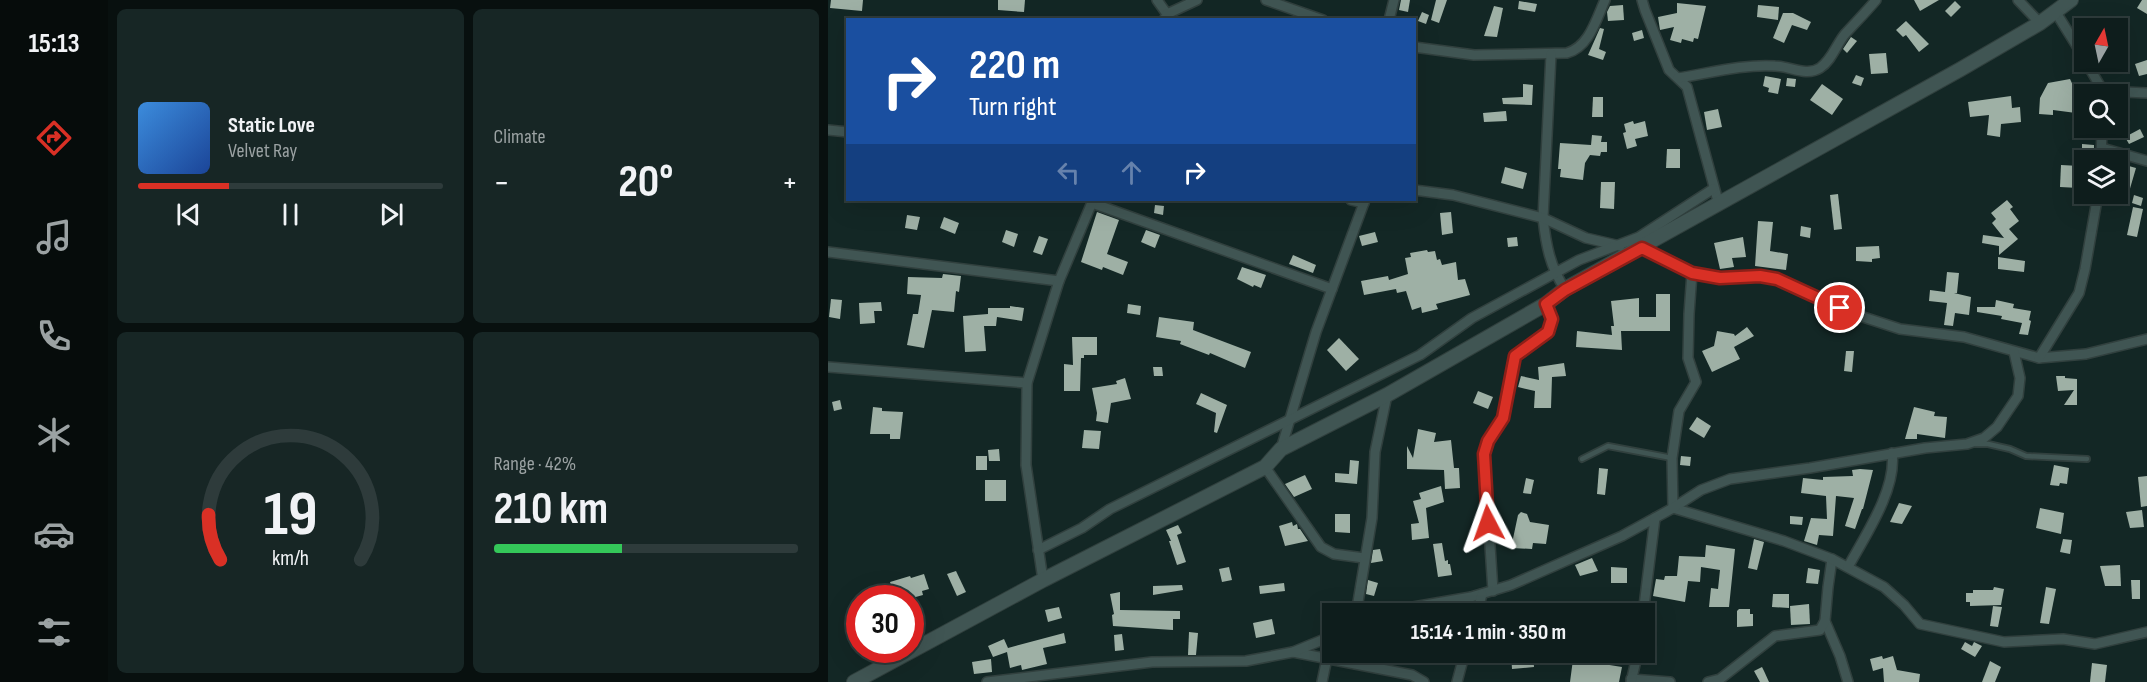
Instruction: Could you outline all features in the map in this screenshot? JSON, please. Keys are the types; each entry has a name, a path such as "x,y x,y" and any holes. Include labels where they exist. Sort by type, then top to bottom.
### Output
{"street":[{"path":"1157,0 1166,17 1197,0"},
{"path":"1266,0 1317,18"},
{"path":"1390,18 1394,0"},
{"path":"1416,47 1474,55 1551,54 1577,50 1586,40 1605,0"},
{"path":"1642,0 1669,70 1687,87 1719,205"},
{"path":"1678,78 1752,66 1777,65 1809,72 1821,67 1830,58 1845,34 1876,0"},
{"path":"2018,0 2040,23"},
{"path":"854,682 1043,580 1264,467 1281,449 1387,395 1546,304 1565,290 2040,23 2071,0"},
{"path":"2055,11 2074,41"},
{"path":"1551,54 1543,218 1554,273 1565,290"},
{"path":"2128,93 2147,93"},
{"path":"828,130 846,132"},
{"path":"2102,138 2102,148 2147,161"},
{"path":"1038,550 1082,528 1110,509 1420,355 1472,318 1579,260 1640,237 1713,189"},
{"path":"1416,190 1453,195 1543,218 1586,238 1619,246 1642,248 1692,273 1720,278 1760,276 1777,279 1860,316 1900,329 1964,337 2039,358 2086,354 2144,342"},
{"path":"1043,580 1026,465 1027,383 1059,282 1093,201 1332,289"},
{"path":"1281,449 1316,332 1364,201"},
{"path":"2039,358 2079,293 2096,204"},
{"path":"828,252 1059,282"},
{"path":"1673,508 1672,458 1679,411 1696,382 1688,358 1692,273"},
{"path":"1493,591 1484,454 1488,441 1503,418 1515,356 1548,332 1552,319 1546,304"},
{"path":"1434,603 1482,594 1511,585 1622,536 1701,490 1730,479 1810,468 1892,453 1967,444 1984,438 1997,427 2018,396 2020,378 2014,352"},
{"path":"828,368 1027,383"},
{"path":"1358,603 1372,518 1375,452 1387,395"},
{"path":"1848,567 1887,488 1892,470 1892,453"},
{"path":"1264,467 1321,547 1334,554 1364,558"},
{"path":"1673,508 1784,541 1832,559 1884,587 1904,604 1920,624 2004,642 2063,639 2095,644 2147,632"},
{"path":"1644,603 1655,518"},
{"path":"1832,559 1826,621 1848,682"},
{"path":"1480,603 1482,594"},
{"path":"1708,682 1720,678 1774,636 1820,630 1826,621"},
{"path":"987,682 1152,662 1246,662 1293,652 1322,640"},
{"path":"1293,652 1322,657"},
{"path":"1322,682 1326,663"},
{"path":"1352,663 1412,675 1424,682"},
{"path":"1457,682 1462,663"},
{"path":"1635,663 1631,681 1670,682"}],"lane":[{"path":"1967,444 1988,444 2010,449 2026,456 2087,459"},
{"path":"1582,459 1608,446 1672,458"}],"building":[{"path":"831,0 863,0 862,11 830,8"},
{"path":"998,0 1025,0 1024,12 998,10"},
{"path":"1401,0 1410,0 1408,12 1399,10"},
{"path":"1436,0 1447,0 1439,23 1431,20"},
{"path":"1914,0 1939,0 1920,11"},
{"path":"2142,0 2147,0 2147,14 2137,8"},
{"path":"1519,1 1537,4 1535,12 1518,9"},
{"path":"1955,1 1961,7 1951,17 1945,11"},
{"path":"1677,3 1706,6 1698,39 1694,38 1693,42 1682,39 1681,43 1670,40 1674,27 1660,30 1658,17 1677,13"},
{"path":"1623,5 1624,20 1608,21 1607,12 1610,6"},
{"path":"1758,5 1779,7 1778,20 1757,17"},
{"path":"1494,6 1503,8 1497,37 1484,36"},
{"path":"1422,12 1429,15 1426,24 1418,21"},
{"path":"1783,13 1793,13 1811,22 1807,30 1792,25 1784,43 1773,38"},
{"path":"1906,21 1929,44 1919,52 1906,35 1903,37 1896,30"},
{"path":"1600,28 1604,29 1599,49 1606,52 1603,60 1588,55"},
{"path":"1642,30 1644,38 1634,41 1632,33"},
{"path":"1851,37 1857,41 1847,53 1843,49"},
{"path":"1886,53 1888,73 1871,74 1869,54"},
{"path":"2147,60 2147,74 2139,76 2135,64"},
{"path":"1856,75 1864,78 1861,86 1852,83"},
{"path":"1765,76 1781,79 1778,94 1768,92 1769,88 1763,86"},
{"path":"1787,78 1796,79 1795,87 1786,86"},
{"path":"2070,79 2074,88 2074,113 2053,110 2053,115 2039,114 2040,98 2048,83"},
{"path":"1523,84 1533,85 1532,105 1503,104 1502,98 1523,97"},
{"path":"1822,84 1843,99 1832,115 1810,100"},
{"path":"2011,96 2012,108 2020,107 2021,122 2001,124 2000,137 1987,135 1989,115 1970,117 1968,102"},
{"path":"1593,97 1603,97 1603,117 1592,117"},
{"path":"1718,109 1722,127 1707,130 1704,112"},
{"path":"1506,111 1507,121 1484,122 1483,113"},
{"path":"1633,121 1634,124 1645,121 1648,136 1635,139 1637,146 1627,149 1623,133 1626,132 1624,124"},
{"path":"2140,129 2144,137 2129,144 2126,138"},
{"path":"1592,135 1602,136 1601,142 1607,142 1607,152 1601,152 1600,156 1590,155 1585,163 1583,180 1560,177 1561,169 1558,169 1560,143 1591,145"},
{"path":"2082,144 2094,145 2094,150 2082,150"},
{"path":"1667,149 1680,149 1680,168 1666,168"},
{"path":"2061,165 2074,166 2074,188 2060,187"},
{"path":"2128,166 2136,168 2128,192"},
{"path":"1505,167 1527,173 1523,189 1501,183"},
{"path":"1601,182 1615,182 1614,209 1600,208"},
{"path":"1838,194 1842,229 1834,230 1830,195"},
{"path":"2134,195 2143,198 2141,206 2132,203"},
{"path":"2007,200 2013,207 2010,209 2019,221 2009,229 2018,239 1999,255 1999,246 1982,243 1983,235 2004,238 1992,223 1996,219 1991,213"},
{"path":"1155,205 1164,206 1163,215 1154,213"},
{"path":"2133,207 2143,209 2137,237 2127,235"},
{"path":"1097,212 1119,220 1107,254 1128,262 1123,275 1081,262"},
{"path":"1451,212 1453,233 1442,235 1440,213"},
{"path":"907,215 920,217 917,230 905,228"},
{"path":"944,217 959,223 955,234 940,228"},
{"path":"1758,221 1773,222 1770,251 1788,254 1786,270 1755,266"},
{"path":"1801,226 1811,228 1810,238 1800,236"},
{"path":"1006,230 1018,234 1014,247 1002,242"},
{"path":"1146,230 1160,235 1155,248 1141,242"},
{"path":"1375,232 1378,242 1362,246 1359,236"},
{"path":"1039,236 1048,239 1042,255 1033,252"},
{"path":"1517,237 1518,246 1508,247 1507,238"},
{"path":"1743,237 1746,257 1732,258 1734,267 1720,269 1714,243"},
{"path":"1879,246 1880,258 1872,259 1872,262 1856,261 1856,247"},
{"path":"1427,250 1428,252 1435,251 1437,260 1440,259 1442,265 1456,262 1458,280 1465,279 1470,295 1436,304 1438,309 1422,313 1421,307 1412,310 1406,291 1397,293 1396,289 1364,295 1361,281 1388,276 1389,280 1408,274 1405,258 1411,257 1410,253"},
{"path":"1293,255 1316,265 1313,273 1289,264"},
{"path":"1998,257 2025,261 2024,272 1998,269"},
{"path":"1242,267 1266,275 1261,288 1254,285 1253,287 1237,279"},
{"path":"1947,272 1959,273 1957,293 1954,293 1971,297 1969,315 1955,313 1953,326 1944,325 1947,303 1929,301 1930,290 1945,292"},
{"path":"943,274 961,276 959,292 956,291 954,312 932,310 924,348 907,345 913,314 918,314 921,295 907,294 908,277 942,278"},
{"path":"1656,294 1670,294 1670,331 1621,331 1622,350 1576,347 1577,331 1612,335 1611,326 1614,326 1611,301 1639,298 1639,317 1656,317"},
{"path":"831,299 842,300 840,319 829,317"},
{"path":"1996,300 2014,304 2013,308 2031,311 2028,335 2019,334 2022,323 2001,319 2002,316 1977,312 1977,307 1995,307"},
{"path":"881,302 882,311 874,311 875,323 860,324 859,303"},
{"path":"1128,304 1141,306 1140,315 1127,313"},
{"path":"1010,306 1024,308 1022,321 997,317 996,326 984,326 986,351 965,352 963,316 988,314 988,308 1010,308"},
{"path":"1159,317 1194,322 1193,330 1251,352 1245,368 1210,353 1209,355 1180,344 1181,341 1156,337"},
{"path":"1747,327 1754,336 1734,347 1740,359 1712,372 1702,351 1714,346 1717,331 1735,336"},
{"path":"1072,337 1097,337 1097,355 1084,355 1084,358 1081,358 1080,391 1064,391 1064,364 1073,365"},
{"path":"1339,338 1359,359 1346,371 1327,350"},
{"path":"1846,351 1854,351 1852,372 1844,371"},
{"path":"1564,363 1566,376 1552,377 1551,408 1534,408 1535,391 1518,387 1521,376 1539,380 1538,367"},
{"path":"1153,367 1162,367 1163,376 1154,376"},
{"path":"2056,376 2077,379 2077,405 2064,405 2074,390 2058,391"},
{"path":"1125,378 1131,399 1111,403 1108,423 1096,421 1097,413 1092,388 1117,384 1116,381"},
{"path":"1478,391 1493,397 1488,409 1473,403"},
{"path":"1201,393 1227,405 1217,433 1214,432 1216,413 1196,404"},
{"path":"840,400 842,409 834,411 832,402"},
{"path":"873,407 882,408 882,411 903,412 900,439 890,439 890,434 870,434"},
{"path":"1914,407 1935,412 1934,416 1947,417 1945,438 1917,434 1917,439 1905,439"},
{"path":"1697,417 1711,426 1704,438 1689,429"},
{"path":"1418,429 1436,433 1434,442 1451,440 1454,468 1459,468 1460,488 1445,489 1444,470 1407,469 1407,446 1413,458"},
{"path":"1084,430 1101,431 1099,449 1082,448"},
{"path":"999,449 1000,461 989,461 988,450"},
{"path":"976,456 987,456 987,470 976,470"},
{"path":"1681,456 1691,457 1690,466 1680,465"},
{"path":"1350,460 1359,461 1357,484 1335,482 1335,473 1349,474"},
{"path":"2054,465 2069,468 2067,484 2050,485"},
{"path":"1599,468 1608,469 1605,495 1597,494"},
{"path":"1852,470 1873,470 1863,509 1855,529 1845,526 1854,498 1836,496 1833,536 1819,535 1817,545 1804,541 1811,518 1827,519 1826,496 1801,493 1803,478 1823,480 1823,477 1853,476"},
{"path":"1305,475 1312,489 1294,497 1285,484"},
{"path":"2147,476 2147,506 2141,507 2138,477"},
{"path":"1526,478 1534,480 1531,494 1523,493"},
{"path":"985,480 1006,480 1006,501 985,501"},
{"path":"1441,486 1444,502 1426,508 1429,538 1412,540 1411,524 1419,523 1413,501 1421,499 1419,493"},
{"path":"1899,503 1912,506 1902,524 1890,522"},
{"path":"2040,508 2064,513 2061,534 2036,528"},
{"path":"2142,510 2144,527 2130,528 2126,512"},
{"path":"1521,512 1527,514 1530,522 1549,525 1546,544 1533,543 1532,549 1511,548 1518,515"},
{"path":"1335,514 1350,514 1350,533 1335,532"},
{"path":"1790,516 1803,517 1802,525 1790,524"},
{"path":"1292,522 1293,526 1297,524 1298,529 1308,541 1285,546 1279,526"},
{"path":"1178,525 1182,533 1177,535 1186,562 1177,565 1166,530"},
{"path":"1754,539 1764,542 1757,570 1748,568"},
{"path":"2063,539 2072,540 2070,554 2060,552"},
{"path":"1442,543 1445,561 1448,560 1450,564 1452,575 1438,577 1433,544"},
{"path":"1706,545 1735,549 1729,607 1709,607 1711,588 1718,589 1720,570 1701,567 1700,582 1688,581 1685,602 1653,596 1656,579 1664,580 1665,576 1677,576 1679,556 1705,557"},
{"path":"1380,549 1383,561 1371,563 1373,550"},
{"path":"1592,558 1598,571 1580,576 1575,565"},
{"path":"2120,565 2121,586 2105,586 2100,566"},
{"path":"1229,567 1232,580 1222,582 1219,569"},
{"path":"1611,567 1627,568 1627,583 1611,583"},
{"path":"1808,568 1820,570 1818,584 1806,583"},
{"path":"956,571 966,592 957,596 947,574"},
{"path":"924,574 929,589 924,590 924,585 891,585 890,582 910,576 911,578"},
{"path":"1368,580 1378,583 1374,596 1366,594"},
{"path":"2131,580 2140,580 2140,599 2132,599"},
{"path":"1284,583 1285,591 1260,594 1259,586"},
{"path":"1182,585 1183,590 1153,595 1153,586"},
{"path":"1994,587 2004,589 2001,605 1970,606 1970,602 1966,602 1966,593 1973,593 1973,590 1993,590"},
{"path":"2046,587 2056,589 2049,624 2040,623"},
{"path":"1120,592 1120,610 1180,611 1180,619 1173,619 1173,630 1113,626 1112,615 1114,614 1110,594"},
{"path":"1773,594 1789,594 1789,608 1772,607"},
{"path":"1809,604 1810,624 1791,625 1790,606"},
{"path":"1993,606 2002,607 1998,627 1990,626"},
{"path":"1059,607 1062,618 1048,622 1045,610"},
{"path":"1739,609 1750,609 1750,614 1753,614 1753,626 1737,627"},
{"path":"1272,619 1275,634 1256,638 1253,623"},
{"path":"1189,632 1198,633 1196,655 1188,655"},
{"path":"1064,633 1066,643 1043,648 1047,664 1022,670 1021,665 1010,668 1007,652 993,657 988,646 1004,639 1008,648"},
{"path":"1122,634 1124,650 1115,651 1114,635"},
{"path":"1965,642 1972,646 1974,642 1982,646 1975,657 1961,649"},
{"path":"1882,656 1883,659 1893,656 1897,670 1920,674 1919,682 1884,682 1883,668 1873,671 1870,659"},
{"path":"991,659 992,672 974,674 972,662"},
{"path":"1990,661 2001,667 1995,682 1982,682"},
{"path":"1512,663 1534,663 1534,667 1512,669"},
{"path":"1573,663 1597,663 1622,667 1619,682 1570,682"},
{"path":"2092,663 2107,665 2105,682 2090,682"},
{"path":"1762,667 1769,682 1760,682 1754,671"}],"route":[{"path":"1488,523 1484,454 1488,441 1503,418 1515,356 1548,332 1552,319 1546,304 1565,290 1642,248 1692,273 1720,278 1760,276 1777,279 1840,308"}]}
